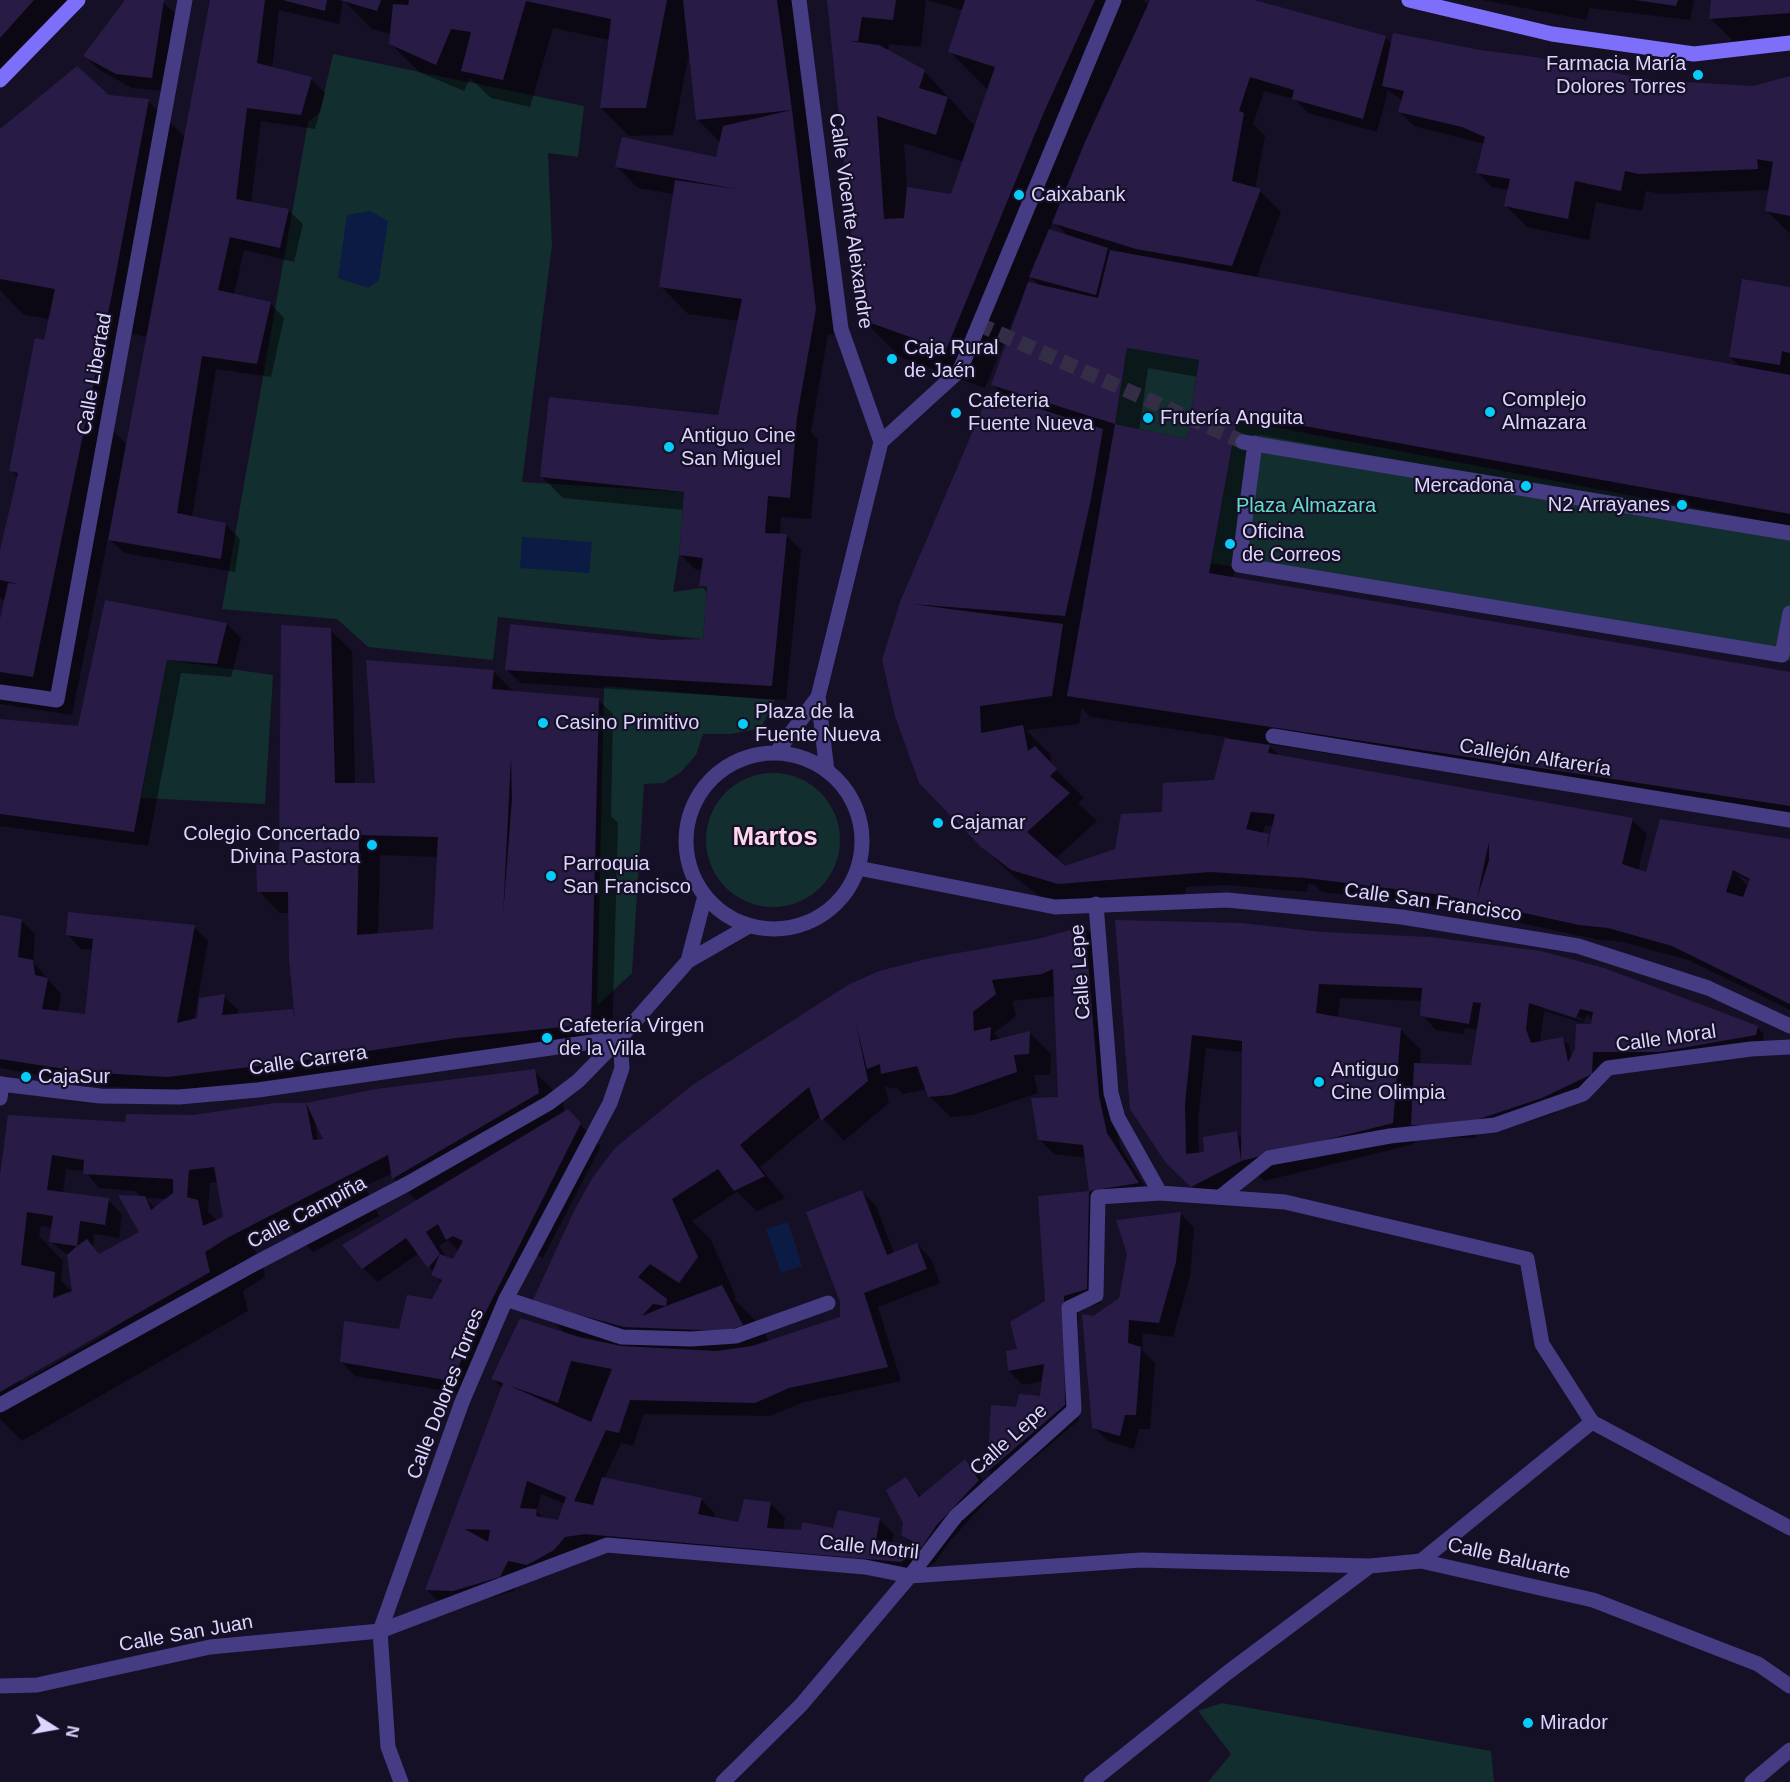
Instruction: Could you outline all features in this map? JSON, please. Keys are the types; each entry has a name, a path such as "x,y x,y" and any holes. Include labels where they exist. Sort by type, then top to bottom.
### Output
{"main road":[{"path":"0,80 78,0"},
{"path":"1409,0 1552,34 1694,54 1790,43"}],"street":[{"name":"Calle Libertad","path":"0,692 57,700 185,0"},
{"name":"Calle Vicente Aleixandre","path":"799,0 841,329 881,442"},
{"path":"827,771 818,697 881,442 960,370 1114,0"},
{"path":"1790,533 1249,442 1239,565 1782,655 1790,613"},
{"path":"776,753 818,697"},
{"name":"Callejón Alfarería","path":"1273,736 1790,820"},
{"path":"776,753 803,757 827,771 846,790 858,814 862,841 858,868 846,892 827,912 802,925 776,930 749,926 724,915 705,896 691,871 686,843 690,815 702,789 723,770 748,757 776,753"},
{"name":"Calle San Francisco","path":"858,868 1054,907 1227,900 1402,917 1578,946 1708,988 1790,1026"},
{"path":"688,962 705,896"},
{"name":"Calle Lepe","path":"723,1782 801,1705 910,1576 956,1516 1074,1410 1069,1308 1096,1295 1098,1197 1160,1193 1118,1118 1111,1093 1096,904"},
{"path":"620,1038 688,962 749,926"},
{"name":"Calle Carrera","path":"1,1089 100,1096 179,1097 258,1090 620,1038"},
{"name":"Calle Dolores Torres","path":"401,1782 388,1748 380,1631 462,1402 506,1299 610,1103 622,1068 620,1038"},
{"name":"Calle Campiña","path":"0,1405 256,1263 407,1184 542,1107 578,1081 620,1038"},
{"name":"Calle Moral","path":"1220,1197 1269,1158 1390,1136 1495,1125 1582,1094 1608,1068 1751,1049 1790,1047"},
{"path":"1160,1193 1285,1202 1527,1259 1542,1344 1592,1422 1790,1528"},
{"path":"506,1299 622,1337 691,1339 736,1336 828,1303"},
{"name":"Calle Baluarte","path":"1421,1561 1592,1422"},
{"name":"Calle Motril","path":"380,1631 607,1545 702,1555 865,1567 910,1576 1141,1560 1370,1566 1421,1561"},
{"name":"Calle Baluarte","path":"1421,1561 1593,1600 1758,1664 1790,1686"},
{"path":"1090,1782 1227,1673 1370,1566"},
{"name":"Calle San Juan","path":"0,1686 37,1685 210,1647 380,1631"},
{"path":"1752,1782 1790,1750"}],"green space":[{"path":"333,54 584,106 578,157 548,153 552,245 522,482 684,492 679,555 673,592 707,587 703,639 498,617 493,660 368,647 337,619 222,609 308,122 320,112"},
{"name":"Plaza Almazara","path":"1127,348 1199,360 1191,411 1790,526 1790,661 1211,563 1233,443 1188,431 1187,439 1115,424"},
{"path":"167,660 273,675 265,804 141,798"},
{"path":"604,686 775,700 761,728 731,734 703,734 696,755 681,772 664,783 644,784 632,973 597,1006"},
{"path":"773,773 799,778 821,792 835,814 840,840 835,866 821,888 799,902 773,907 747,902 725,888 711,866 706,840 711,814 725,792 747,778"},
{"path":"1222,1703 1491,1751 1494,1782 1208,1782 1231,1754 1198,1711"}],"water":[{"path":"370,211 388,221 379,280 368,288 338,278 347,215"},
{"path":"522,537 592,542 589,573 520,568"},
{"path":"788,1222 802,1266 781,1273 766,1229"}],"building":[{"path":"0,0 34,0 0,38"},
{"path":"125,0 164,0 152,78 116,74 83,56"},
{"path":"210,0 265,0 257,63 312,77 301,115 247,108 236,199 289,209 280,248 230,237 218,290 271,302 257,364 202,356 177,513 226,523 221,559 108,540"},
{"path":"283,0 327,0 325,11"},
{"path":"340,0 381,0 377,11"},
{"path":"409,0 667,0 646,108 600,108 611,19 526,1 503,80 461,71 471,32 451,29 436,65 389,44 393,4 408,5"},
{"path":"683,0 777,0 792,110 696,120"},
{"path":"827,0 896,0 893,20 862,17 858,41 849,41 879,45 925,70 919,88 948,97 936,135 877,116 884,219 904,218 907,187 951,194 995,67 948,52 965,0 1095,0 1044,112 946,350 860,319"},
{"path":"1150,0 1254,0 1386,36 1363,119 1292,99 1294,90 1250,77 1239,111 1244,113 1232,181 1261,189 1232,266 1136,249 1052,223 1085,142"},
{"path":"1635,0 1678,0 1676,6"},
{"path":"1711,0 1790,0 1790,13 1709,19"},
{"path":"1393,33 1480,50 1535,57 1651,80 1753,86 1790,76 1790,216 1765,211 1773,162 1757,159 1758,169 1639,174 1625,171 1621,191 1575,181 1568,219 1504,206 1510,179 1476,173 1485,137 1462,127 1398,112 1404,91 1382,86"},
{"path":"77,66 109,95 149,99 111,299 33,677 0,672 0,619 8,583 18,584 0,580 0,550 18,473 9,471 35,338 44,340 55,289 0,279 0,129"},
{"path":"792,110 816,309 797,417 790,498 768,496 765,533 787,534 772,686 505,670 510,624 662,640 703,639 707,587 699,586 703,558 679,555 684,492 540,477 549,397 718,415 742,299 659,287 675,180 742,190 615,167 622,137 716,157 723,126"},
{"path":"1049,229 1108,248 1096,295 1029,277"},
{"path":"1110,250 1790,375 1790,514 1238,414 1209,573 1790,672 1790,806 1067,696 1115,424 991,385 1028,282 1098,298","holes":["1127,348 1199,360 1187,439 1115,424"]},
{"path":"1742,279 1790,287 1790,353 1782,351 1780,365 1729,357"},
{"path":"989,393 1103,429 1091,499 1065,616 912,604 1063,624 1052,696 980,706 981,733 1023,725 1028,751 1035,746 1057,769 1050,776 1070,793 1027,832 1065,866 1115,849 1121,814 1162,812 1163,783 1214,780 1225,738 1270,745 1268,753 1633,818 1622,864 1646,872 1660,819 1790,839 1790,1004 1672,946 1608,928 1579,925 1442,895 1306,878 1210,872 1058,884 1011,870 981,847 919,783 895,716 882,660 900,602","holes":["1251,812 1275,814 1266,852 1269,834 1246,829","1489,842 1489,860 1477,898","1733,870 1750,879 1743,897 1726,892"]},
{"path":"105,600 227,623 217,664 167,660 134,832 0,814 0,719 78,726"},
{"path":"281,625 331,628 335,783 375,783 366,660 494,670 492,689 599,698 591,1024 456,1038 167,1077 84,1072 0,1059 0,915 22,919 18,957 33,960 35,975 48,978 42,1009 85,1014 93,939 66,935 68,912 195,925 177,1023 197,1018 199,998 225,994 222,1015 293,1009 295,1020 289,959 288,892 257,892 256,852 279,852","holes":["511,756 512,799 503,916","359,835 438,837 433,929 357,935"]},
{"path":"1115,920 1241,923 1322,932 1430,937 1541,951 1604,968 1758,1026 1756,1035 1659,1052 1593,1052 1592,1074 1542,1098 1461,1125 1411,1125 1414,1063 1471,1065 1481,1003 1473,1002 1469,1024 1420,1016 1422,988 1319,984 1316,1013 1401,1028 1393,1123 1241,1161 1191,1187 1166,1163 1130,1109","holes":["1529,1003 1576,1018 1580,1009 1593,1012 1591,1024 1576,1024 1575,1049 1568,1062 1563,1037 1531,1043 1526,1029","1192,1035 1242,1041 1241,1161 1237,1131 1203,1137 1204,1152 1186,1154 1185,1104"]},
{"path":"1085,926 1099,1096 1107,1133 1139,1183 1089,1191 1083,1145 1038,1140 1031,1098 1058,1097 1053,969 1042,974 992,980 996,994 973,1012 974,1031 991,1027 990,1041 1030,1031 1029,1054 1014,1055 1017,1072 951,1095 928,1097 917,1066 881,1074 880,1064 867,1069 855,1020 868,1081 821,1121 809,1087 740,1145 765,1176 734,1191 718,1169 672,1199 698,1257 679,1283 650,1264 638,1277 667,1299 666,1306 722,1285 743,1325 727,1331 624,1327 532,1302 575,1209 593,1177 615,1148 691,1086 848,985 879,971 930,958 1037,939","holes":["653,1304 666,1306 642,1316"]},
{"path":"535,1069 539,1093 392,1179 388,1155 227,1238 205,1252 210,1272 0,1392 0,1175 8,1115 125,1122 126,1114 193,1115 275,1103 306,1103 376,1089","holes":["306,1103 323,1139 313,1140","52,1155 84,1160 83,1174 173,1179 173,1193 151,1210 145,1196 118,1195 139,1232 99,1254 87,1239 77,1246 80,1221 105,1225 109,1198 47,1190","214,1167 223,1217 203,1226 198,1200 187,1197 189,1170","27,1212 53,1216 49,1242 77,1246 67,1255 72,1291 53,1298 55,1272 21,1265"]},
{"path":"568,1109 581,1123 451,1381 340,1362 344,1321 399,1329 407,1295 432,1299 442,1280 431,1275 440,1254 428,1268 406,1238 362,1269 342,1245","holes":["438,1224 446,1240 453,1236 463,1241 453,1259 440,1254 426,1232"]},
{"path":"862,1190 887,1255 917,1243 927,1269 864,1293 888,1367 789,1388 755,1403 630,1400 619,1433 606,1430 574,1501 593,1505 602,1477 702,1498 698,1514 738,1522 744,1499 771,1502 767,1528 801,1530 802,1522 833,1528 838,1510 880,1518 876,1540 922,1547 901,1562 585,1534 565,1537 554,1550 527,1565 508,1561 500,1577 453,1591 425,1590 503,1383 491,1379 520,1318 579,1337 621,1346 717,1351 752,1346 840,1317 840,1302 806,1212","holes":["571,1361 612,1369 591,1422 508,1385 558,1403","527,1481 566,1497 558,1520 536,1516 537,1509 520,1508","465,1529 490,1530 488,1542"]},
{"path":"1089,1191 1087,1289 1064,1296 1065,1405 987,1472 991,1405 1016,1407 1019,1394 1040,1396 1044,1364 1008,1371 1006,1351 1017,1349 1010,1322 1045,1301 1038,1196"},
{"path":"1181,1212 1176,1262 1159,1323 1129,1320 1128,1343 1141,1347 1136,1415 1125,1415 1120,1436 1092,1428 1082,1314 1093,1316 1119,1298 1127,1254 1116,1220"},
{"path":"965,1459 979,1480 936,1526 922,1547 901,1535 903,1523 886,1490 906,1477 919,1497"}],"tunnel":[{"path":"978,324 1243,442"}],"place":[{"name":"Farmacia María Dolores Torres","path":"1698,75"},
{"name":"Caixabank","path":"1019,195"},
{"name":"Caja Rural de Jaén","path":"892,359"},
{"name":"Complejo Almazara","path":"1490,412"},
{"name":"Cafeteria Fuente Nueva","path":"956,413"},
{"name":"Frutería Anguita","path":"1148,418"},
{"name":"Antiguo Cine San Miguel","path":"669,447"},
{"name":"Mercadona","path":"1526,486"},
{"name":"N2 Arrayanes","path":"1682,505"},
{"name":"Oficina de Correos","path":"1230,544"},
{"name":"Casino Primitivo","path":"543,723"},
{"name":"Plaza de la Fuente Nueva","path":"743,724"},
{"name":"Cajamar","path":"938,823"},
{"name":"Colegio Concertado Divina Pastora","path":"372,845"},
{"name":"Parroquia San Francisco","path":"551,876"},
{"name":"Cafetería Virgen de la Villa","path":"547,1038"},
{"name":"CajaSur","path":"26,1077"},
{"name":"Antiguo Cine Olimpia","path":"1319,1082"},
{"name":"Mirador","path":"1528,1723"}],"district":[{"name":"Martos","path":"775,838"}]}
